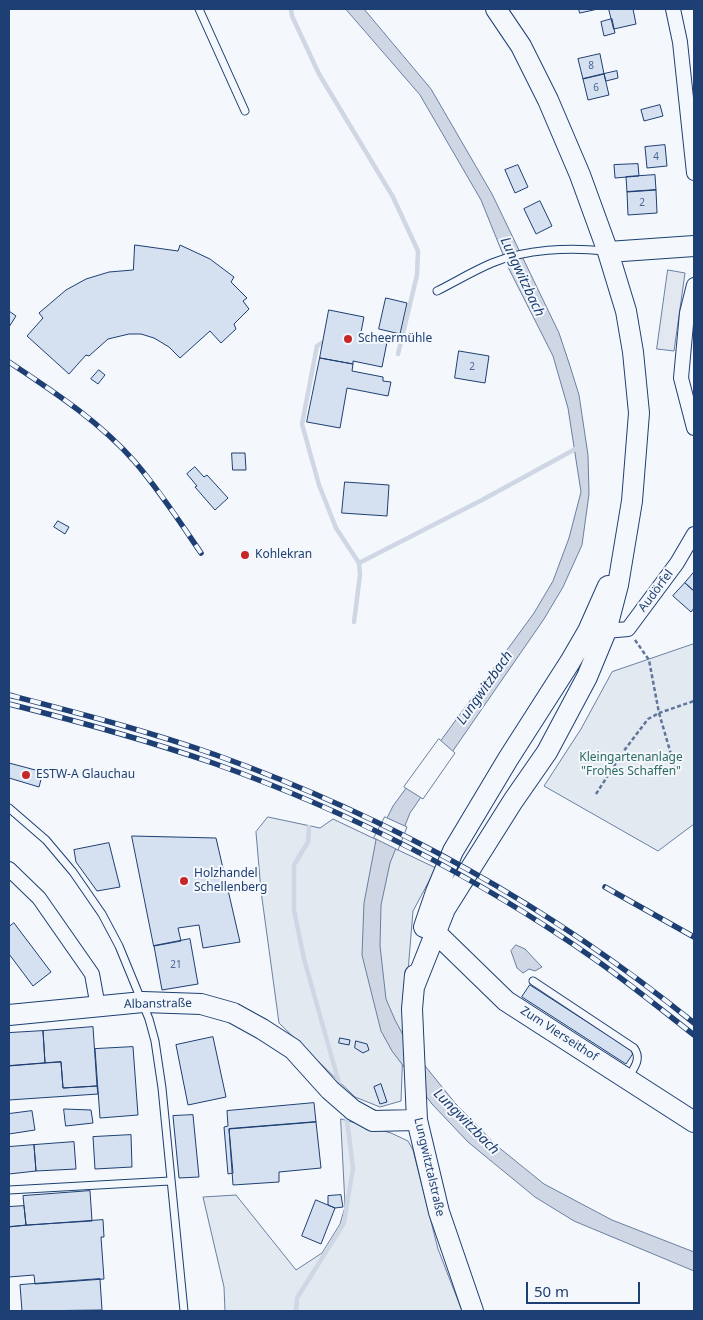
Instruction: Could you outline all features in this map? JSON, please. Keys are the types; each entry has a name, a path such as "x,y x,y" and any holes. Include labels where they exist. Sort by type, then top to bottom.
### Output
{"main road":[{"path":"429,929 445,909 547,752 587,677 606,631 618,585 632,501 639,413 634,352 626,311 608,252 580,176 548,100 521,46 496,9"},
{"path":"608,252 694,246"},
{"path":"429,929 454,851 508,759 588,631 608,587 626,538"},
{"name":"Lungwitztalstraße","path":"429,929 417,950 412,1009 417,1120 439,1212 472,1311"},
{"name":"Zum Vierseithof","path":"429,929 506,1001 694,1122"},
{"name":"Albanstraße","path":"9,1015 143,1002 201,1004 233,1013 293,1049 330,1090 353,1110 373,1121 417,1120"}],"street":[{"path":"673,9 680,42 694,173"},
{"path":"694,285 687,312 681,378 694,428"},
{"name":"Audörfel","path":"628,629 677,564 694,534"},
{"path":"606,631 628,629"},
{"path":"9,869 39,898 92,974 98,1007"}],"lane":[{"path":"199,9 245,111"},
{"path":"437,291 493,263 535,251 587,249 608,252"},
{"path":"9,808 46,840 73,872 102,914 119,946 143,1002 155,1041 162,1088 184,1311"},
{"path":"533,981 634,1048 638,1054 638,1063 627,1079"},
{"path":"9,1190 170,1181"}],"path":[{"path":"628,629 649,660 659,712 675,768"},
{"path":"596,794 623,752 648,719 659,712 694,701"}],"green space":[{"name":"Kleingartenanlage \"Frohes Schaffen\"","path":"694,644 694,824 658,851 544,786 581,729 612,672"},
{"path":"268,817 320,828 333,819 436,868 413,911 404,1020 401,1101 380,1107 355,1097 279,1023 261,891 256,832"},
{"path":"341,1119 391,1133 408,1141 413,1150 438,1249 462,1311 225,1311 224,1287 203,1197 236,1195 296,1270 322,1253 340,1224 345,1207"}],"shaded area":[{"path":"668,270 685,273 674,351 657,349"}],"water":[{"name":"Lungwitzbach","path":"346,9 364,9 431,89 492,194 559,333 579,395 588,455 589,494 582,545 563,587 544,619 410,813 390,863 381,905 380,946 386,999 409,1046 455,1103 497,1146 544,1184 612,1220 694,1252 694,1271 574,1221 535,1197 468,1142 432,1104 392,1051 381,1031 362,955 364,903 376,840 393,806 534,613 553,581 569,538 581,492 568,408 553,356 508,267 481,200 420,95"},
{"path":"516,945 525,949 542,967 535,971 529,969 523,973 517,968 511,951"}],"pier":[{"path":"439,739 455,753 423,799 404,787"},
{"path":"385,817 407,827 398,850 374,838"}],"building":[{"path":"579,9 598,9 580,13"},
{"path":"609,9 633,9 636,24 614,29"},
{"path":"612,19 615,33 604,36 601,22"},
{"path":"600,54 604,74 583,79 578,59"},
{"path":"617,71 618,78 606,81 604,74"},
{"path":"604,74 609,95 588,100 583,79"},
{"path":"660,105 663,116 644,121 641,110"},
{"path":"665,145 667,166 647,168 645,147"},
{"path":"638,164 639,176 615,178 614,165"},
{"path":"518,165 528,187 515,193 505,170"},
{"path":"655,175 656,190 627,192 626,177"},
{"path":"656,190 657,213 628,215 627,192"},
{"path":"540,201 552,226 536,234 524,209"},
{"path":"135,245 178,251 180,245 210,259 234,277 231,282 247,298 243,301 249,309 234,324 236,329 221,343 210,331 180,358 169,347 154,338 141,334 129,334 108,339 89,356 86,355 69,374 27,336 43,318 39,313 66,290 86,279 109,272 133,270"},
{"path":"386,298 407,303 400,334 379,329"},
{"name":"Scheermühle","path":"329,310 364,317 360,337 387,342 382,367 353,361 353,364 320,358"},
{"path":"9,311 16,316 9,327"},
{"path":"459,351 489,356 485,383 455,378"},
{"path":"320,358 353,364 352,371 383,377 383,381 391,382 388,396 347,388 340,428 307,422"},
{"path":"99,370 105,375 98,384 91,379"},
{"path":"232,453 245,453 246,470 233,470"},
{"path":"195,467 204,477 207,475 228,498 215,510 195,487 197,486 187,474"},
{"path":"345,482 389,485 387,516 342,513"},
{"path":"58,521 69,527 65,534 54,527"},
{"path":"694,572 694,591 685,583"},
{"path":"685,583 694,591 694,608 691,612 673,596"},
{"name":"ESTW-A Glauchau","path":"9,763 43,772 39,787 9,778"},
{"name":"Holzhandel Schellenberg","path":"132,836 216,838 240,942 203,948 199,925 178,928 181,941 154,946"},
{"path":"109,843 120,887 97,891 76,862 74,850"},
{"path":"14,923 51,972 33,986 9,954 9,927"},
{"path":"190,939 198,984 162,990 154,946"},
{"path":"530,985 634,1052 626,1064 522,997"},
{"path":"93,1027 97,1086 63,1088 61,1062 45,1063 43,1031"},
{"path":"43,1031 45,1063 9,1066 9,1033"},
{"path":"213,1037 226,1097 188,1105 176,1045"},
{"path":"340,1038 350,1040 349,1045 339,1043"},
{"path":"356,1041 367,1044 369,1050 363,1053 355,1048"},
{"path":"133,1047 138,1115 100,1118 95,1049"},
{"path":"61,1062 63,1088 97,1086 98,1094 9,1100 9,1066"},
{"path":"381,1084 387,1102 380,1104 374,1087"},
{"path":"314,1103 316,1122 229,1129 233,1173 228,1174 224,1127 228,1126 227,1111"},
{"path":"64,1109 91,1110 93,1123 66,1126"},
{"path":"32,1111 35,1130 9,1134 9,1114"},
{"path":"193,1115 199,1177 179,1178 173,1116"},
{"path":"316,1122 321,1168 279,1172 279,1182 233,1185 229,1129"},
{"path":"131,1135 132,1167 95,1169 93,1137"},
{"path":"74,1142 76,1169 36,1171 34,1145"},
{"path":"34,1145 36,1171 9,1174 9,1147"},
{"path":"90,1191 92,1221 26,1225 23,1196"},
{"path":"341,1195 343,1207 335,1208 328,1205 328,1196"},
{"path":"316,1200 335,1208 321,1244 302,1236"},
{"path":"24,1206 26,1225 9,1227 9,1207"},
{"path":"103,1220 104,1237 101,1237 104,1279 35,1284 34,1275 9,1277 9,1227"},
{"path":"100,1279 102,1310 22,1311 20,1285"}],"waterway":[{"path":"291,9 292,16 319,74 393,197 418,251 417,275 398,354"},
{"path":"323,342 317,346 302,424 319,485 336,528 359,563 360,575 354,622"},
{"path":"359,563 482,500 579,447"},
{"path":"309,827 308,842 294,865 294,910 304,959 341,1090"},
{"path":"296,1311 297,1298 344,1223 353,1168 346,1113"}],"railway":[{"path":"9,362 91,420 121,447 169,506 201,553"},
{"path":"9,695 165,738 216,755 344,807 406,836 526,904 583,941 640,981 694,1023"},
{"path":"9,704 111,731 213,763 313,802 363,825 459,874 506,901 609,969 694,1035"},
{"path":"605,887 694,937"}],"place":[{"name":"Scheermühle","path":"348,339"},
{"name":"Kohlekran","path":"245,555"},
{"name":"ESTW-A Glauchau","path":"26,775"},
{"name":"Holzhandel Schellenberg","path":"184,881"}]}
